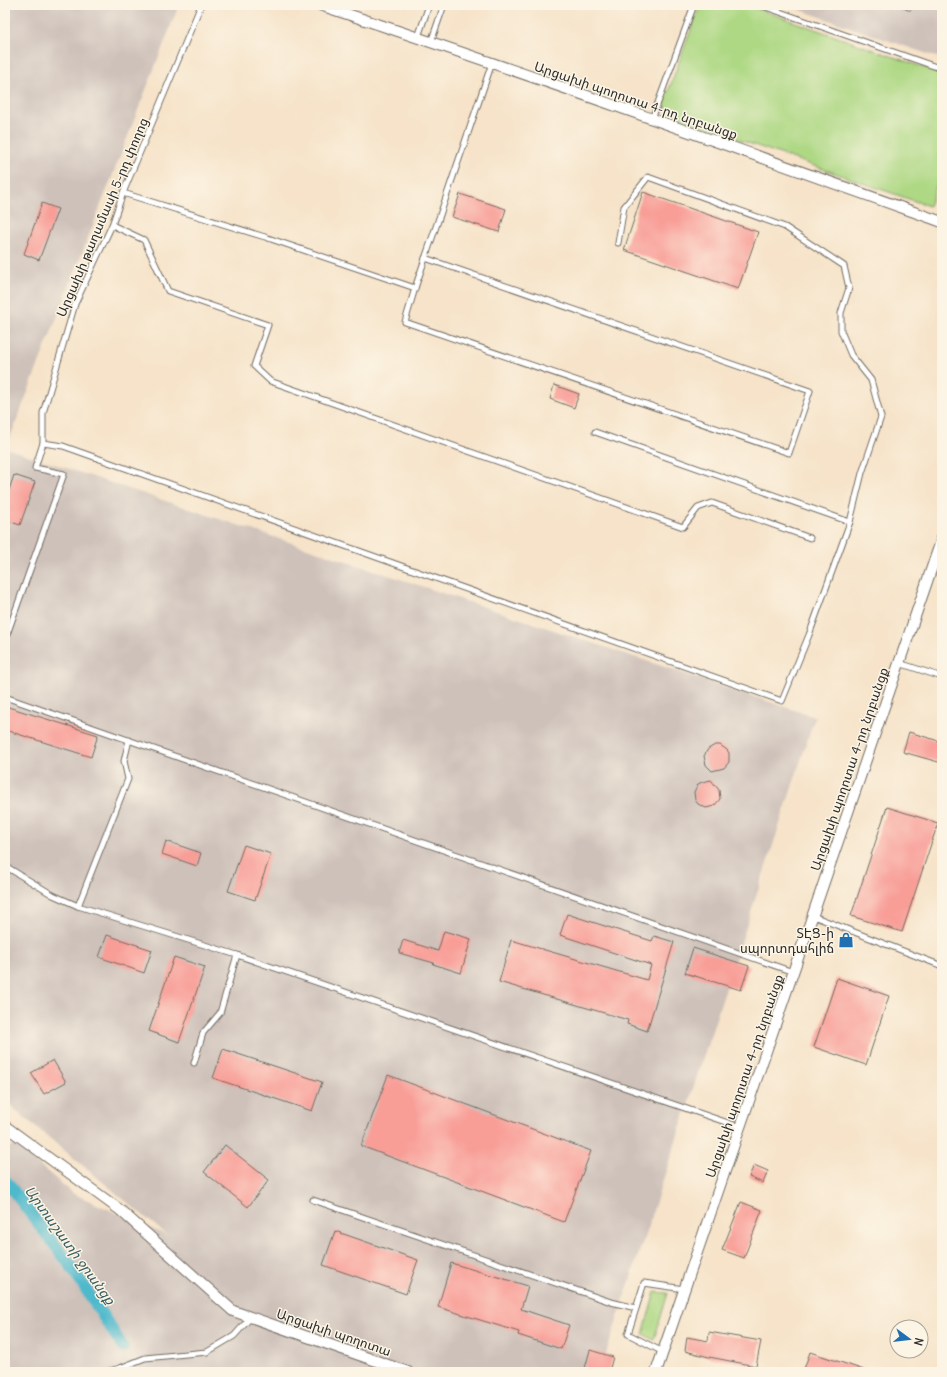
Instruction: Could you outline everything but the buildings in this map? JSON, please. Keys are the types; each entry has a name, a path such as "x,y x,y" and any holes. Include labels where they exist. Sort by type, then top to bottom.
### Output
{"street":[{"name":"Արցախի պողոտա 4-րդ նրբանցք","path":"320,5 418,37 942,222"},
{"name":"Արցախի պողոտա 4-րդ նրբանցք","path":"656,1372 942,538"},
{"name":"Արցախի պողոտա","path":"5,1126 120,1210 233,1311 408,1372"}],"lane":[{"name":"Արցախի թաղամասի 5-րդ փողոց","path":"5,640 64,474 35,468 43,443 43,413 75,304 112,225 201,5"},
{"path":"418,37 429,5"},
{"path":"431,42 444,5"},
{"path":"652,119 694,5"},
{"path":"760,5 942,69"},
{"path":"905,5 913,5"},
{"path":"425,258 810,391 789,453 405,322 425,258 492,63"},
{"path":"43,443 63,446 782,701 809,635 850,522 862,473 881,417 871,380 851,355 841,331 842,313 849,288 844,266 785,227 648,177 624,207 618,243"},
{"path":"124,193 265,237 415,288"},
{"path":"112,225 144,240 168,291 268,325 254,366 270,381 683,527 698,508 712,503 810,538"},
{"path":"595,432 850,522"},
{"path":"899,663 942,677"},
{"path":"5,697 793,972"},
{"path":"78,906 128,779 124,761 129,740"},
{"path":"5,866 52,895 78,906 237,955 740,1127"},
{"path":"813,916 942,966"},
{"path":"194,1063 203,1033 220,1013 237,955"},
{"path":"313,1200 611,1302 636,1308"},
{"path":"663,1352 628,1334 644,1283 684,1289"},
{"path":"106,1372 145,1358 207,1352 234,1336 251,1317"}],"shaded area":[{"path":"5,5 179,5 6,448 815,717 600,1372 5,1372 5,1149 15,1145 74,1194 168,1236 5,1102"},
{"path":"786,5 942,5 942,59"}],"green space":[{"path":"700,5 747,5 942,74 942,170 929,206 674,117 667,110 664,103"},
{"path":"655,1292 668,1293 654,1340 643,1334"}],"waterway":[{"name":"Արտաշատի ջրանցք","path":"5,1180 71,1266 123,1347"}],"place":[{"name":"ՏԷՑ-ի սպորտդահլիճ","path":"846,940"}]}
